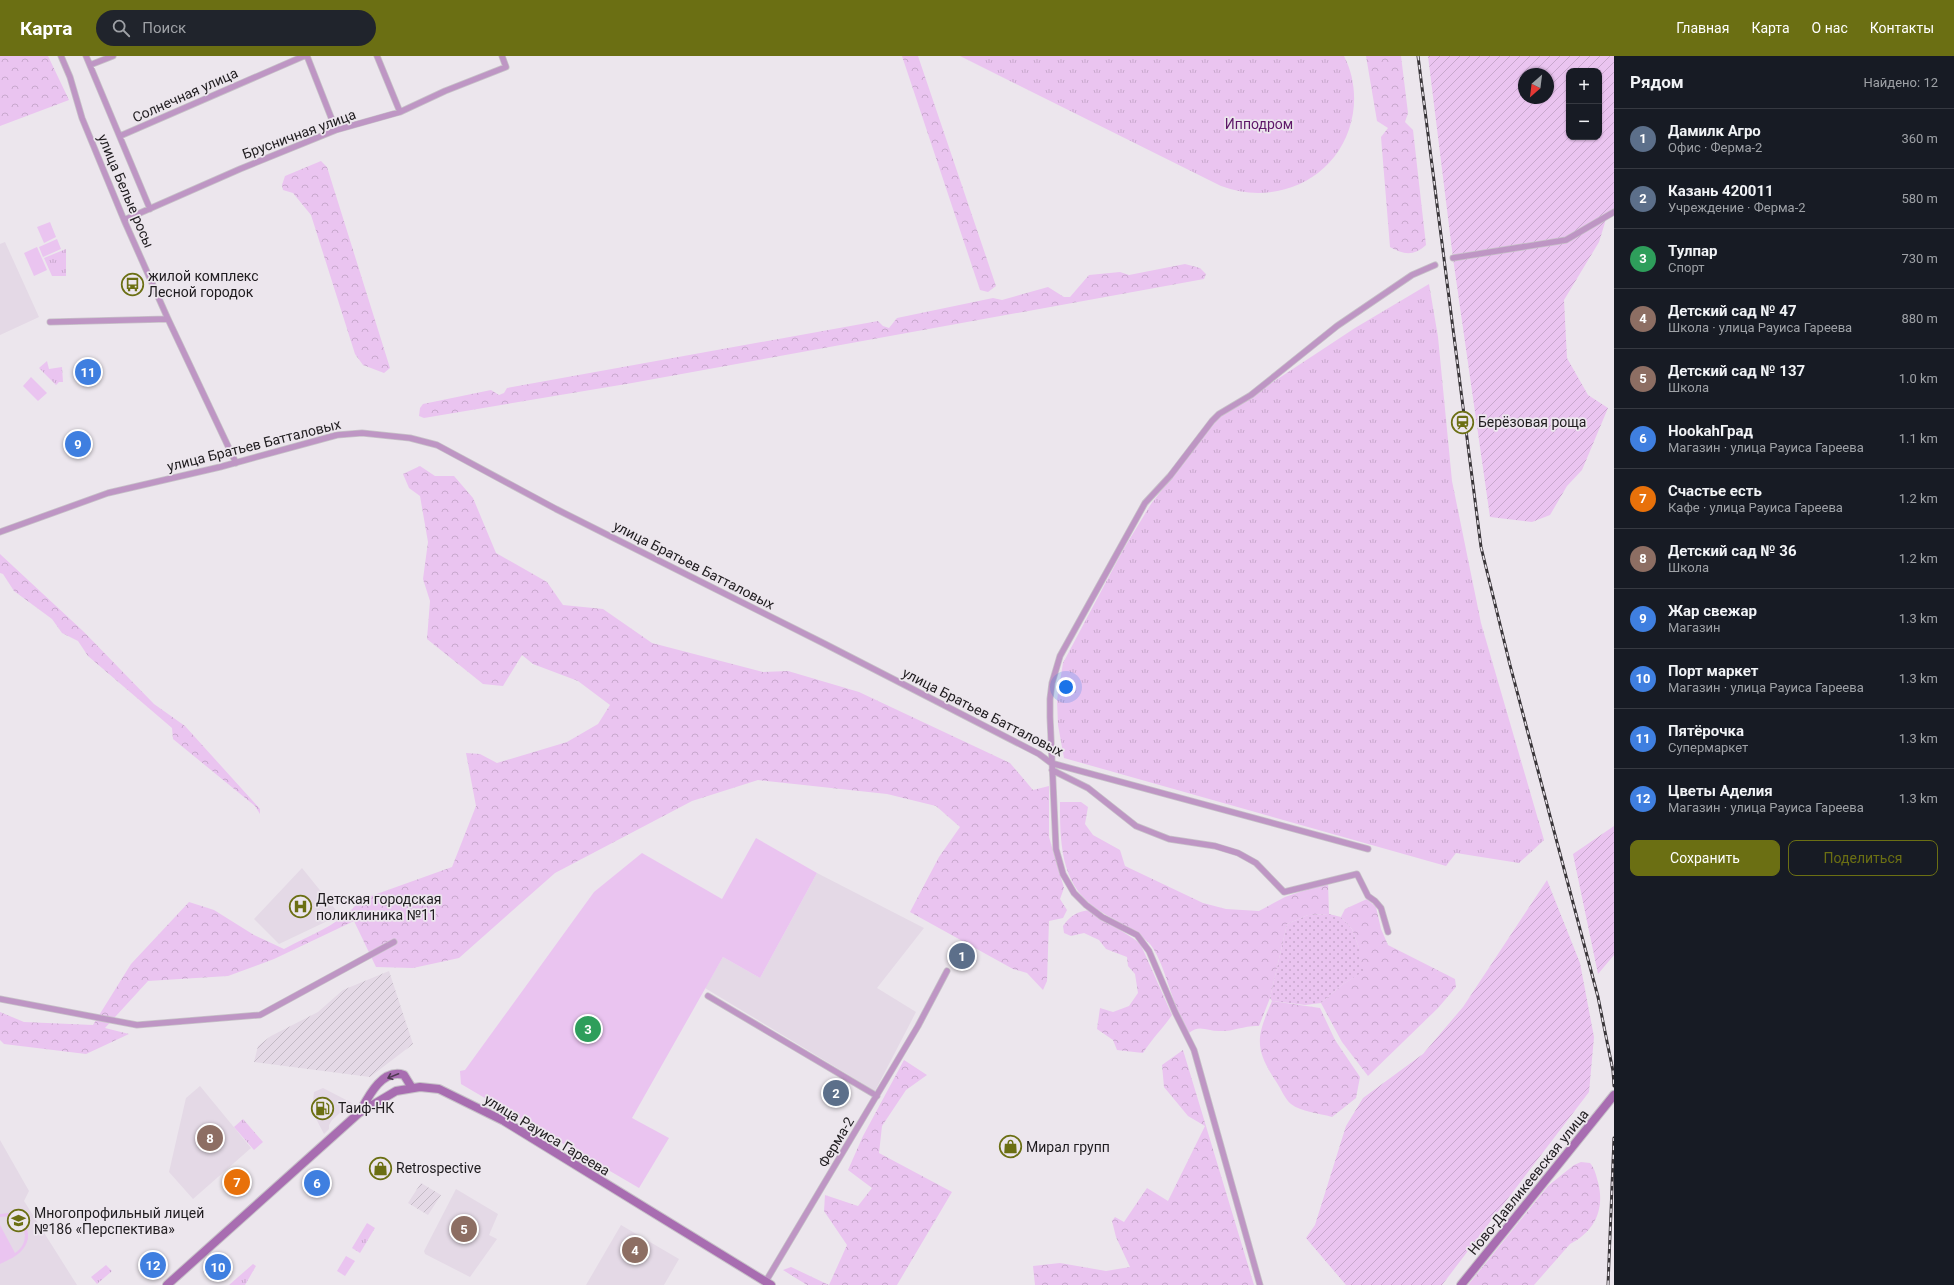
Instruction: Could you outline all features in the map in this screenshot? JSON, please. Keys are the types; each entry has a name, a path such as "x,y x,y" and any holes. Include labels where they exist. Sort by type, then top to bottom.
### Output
{"street":[{"name":"улица Белые росы","path":"61,56 70,77 82,118 124,220 168,319 236,463"},
{"path":"86,56 150,209"},
{"path":"90,65 113,56"},
{"path":"305,56 336,130"},
{"name":"Солнечная улица","path":"120,136 305,56"},
{"path":"377,56 400,112"},
{"name":"Брусничная улица","path":"124,220 240,169 336,130 400,112 445,90 506,66 502,56"},
{"path":"1453,258 1555,243 1566,240 1586,230 1614,212"},
{"path":"1260,1285 1194,1050 1175,1012 1150,951 1137,935 1102,916 1086,904 1074,893 1063,874 1056,849 1051,763 1050,699 1060,656 1145,504 1170,476 1207,426 1220,414 1251,395 1337,326 1412,274 1435,265"},
{"path":"50,322 168,319"},
{"name":"улица Братьев Батталовых","path":"0,532 108,493 236,463 337,435 362,432 410,438 437,446 556,509 825,644 1039,754 1051,763 1368,849"},
{"path":"1052,770 1088,788 1136,826 1169,839 1216,846 1238,853 1256,863 1284,892 1357,874 1368,896 1381,908 1388,932"},
{"path":"0,999 137,1025 260,1015 394,942"},
{"name":"Ферма-2","path":"768,1283 918,1026 947,971"},
{"path":"708,996 877,1096"},
{"path":"359,1113 378,1083 391,1075 398,1073 404,1075 412,1088"},
{"name":"улица Рауиса Гареева","path":"167,1285 359,1113 396,1091 412,1088 439,1089 504,1121 768,1283"},
{"name":"Ново-Давликеевская улица","path":"1461,1285 1614,1095"}],"shaded area":[{"path":"5,242 39,317 0,335 0,244"},
{"name":"Детская городская поликлиника №11","path":"302,868 340,915 279,944 254,919"},
{"path":"817,873 924,928 877,988 916,1012 875,1091 705,988 723,957 760,978"},
{"path":"389,971 413,1044 370,1077 254,1062 258,1046 271,1036 318,1012 343,990"},
{"path":"200,1086 251,1148 193,1199 169,1172 186,1098"},
{"path":"323,1088 352,1103 347,1110 343,1110 332,1120 329,1125 329,1129 324,1134 312,1111 314,1092"},
{"name":"Многопрофильный лицей №186 «Перспектива»","path":"0,1140 29,1191 24,1201 77,1285 0,1285"},
{"path":"421,1183 441,1195 428,1215 408,1203"},
{"path":"456,1189 498,1214 489,1235 497,1239 470,1277 425,1254 424,1251"},
{"path":"621,1225 679,1259 664,1285 586,1285"}],"green space":[{"path":"0,56 48,56 69,100 0,126"},
{"path":"902,56 918,56 996,286 988,292 980,290"},
{"name":"Ипподром","path":"960,56 1344,56 1350,69 1353,84 1353,113 1347,135 1336,154 1322,170 1305,181 1286,189 1265,193 1243,192 1221,186"},
{"path":"1366,56 1401,56 1408,113 1405,122 1413,130 1426,245 1422,249 1413,253 1400,252 1390,247 1381,137 1388,128 1377,121"},
{"path":"1428,56 1614,56 1614,212 1607,216 1599,242 1564,300 1567,358 1588,395 1608,408 1582,470 1567,486 1550,515 1532,522 1490,517 1453,258"},
{"path":"321,161 327,167 390,368 384,373 363,365 355,354 311,215 293,193 283,190 282,185 285,176"},
{"path":"50,222 56,237 44,243 37,227"},
{"path":"57,239 61,249 43,257 39,247"},
{"path":"37,247 47,270 34,276 24,253"},
{"path":"66,249 66,276 52,276 44,258"},
{"path":"1185,264 1200,268 1206,274 1204,279 632,383 424,418 419,416 420,408 423,404 491,390 499,395 504,393 507,388 878,321 883,326 889,328 897,318 993,298 1002,300 1048,287 1064,297 1070,297 1089,275 1120,272 1129,275"},
{"name":"Берёзовая роща","path":"1429,284 1438,337 1452,481 1481,623 1544,840 1519,863 1456,853 1446,866 1064,758 1058,725 1057,700 1063,663 1123,550 1151,504 1208,430 1220,417 1355,328"},
{"path":"47,361 49,369 62,367 63,382 59,382 56,385 39,368"},
{"path":"31,377 47,393 38,401 23,386"},
{"path":"420,466 435,476 454,476 473,498 496,553 547,582 563,605 603,609 652,643 763,672 788,671 859,692 1010,763 1033,790 1049,786 1049,837 1064,888 1060,899 1067,910 1063,918 1049,921 1047,981 1043,990 1027,973 1013,969 910,912 939,857 960,827 936,806 887,794 758,780 692,801 555,873 459,958 413,968 376,967 354,921 274,959 228,976 148,981 105,1028 129,1034 86,1054 4,1044 0,1040 0,1012 24,1022 93,1025 131,964 189,902 214,910 254,935 284,949 315,934 335,922 344,916 360,900 452,867 476,806 466,753 480,754 497,763 567,742 598,724 610,705 578,681 533,664 522,655 503,686 483,684 427,639 430,601 423,579 428,542 420,496 409,488 403,474"},
{"path":"0,554 84,632 154,704 185,726 260,809 260,814 255,806 173,739 172,728 88,656 78,641 62,633 52,619 14,591 3,574 0,573"},
{"path":"1060,802 1081,802 1088,807 1085,824 1093,835 1120,850 1125,866 1203,903 1226,909 1259,911 1285,897 1328,882 1329,914 1308,915 1287,924 1270,998 1259,1026 1249,1026 1224,1031 1200,1028 1189,1033 1179,1014 1161,964 1153,948 1135,932 1094,907 1083,897 1074,885 1068,873 1064,859"},
{"path":"1614,826 1614,955 1598,974 1573,854"},
{"path":"756,838 817,873 760,978 723,957 632,1118 669,1138 639,1188 461,1084 460,1071 465,1070 594,892 642,853 722,899"},
{"path":"1547,880 1580,963 1594,1037 1589,1092 1442,1285 1346,1285 1306,1238 1315,1225 1346,1126 1363,1098 1423,1054 1463,1007"},
{"path":"1367,899 1376,907 1381,929 1388,945 1455,979 1456,987 1438,1008 1368,1076 1342,1042 1321,1003 1343,984 1366,970 1359,959 1359,948 1352,929 1341,917 1345,909"},
{"path":"1090,910 1140,943 1172,1015 1143,1053 1117,1050 1113,1040 1097,1029 1100,1008 1113,1012 1129,1006 1138,993 1135,974 1128,966 1127,957 1106,949 1099,940 1084,933 1071,936 1064,933 1063,926 1071,917 1077,913"},
{"path":"1329,914 1341,917 1352,929 1359,948 1359,959 1367,970 1343,984 1321,1003 1305,1005 1272,1001 1270,998 1287,924 1308,915"},
{"path":"1272,1001 1320,1008 1335,1040 1360,1077 1356,1098 1332,1117 1305,1111 1291,1104 1285,1097 1264,1061 1261,1051 1260,1034"},
{"path":"1183,1050 1254,1285 1035,1285 1033,1266 1060,1263 1106,1271 1130,1267 1116,1237 1112,1221 1115,1217 1124,1222 1147,1188 1168,1201 1205,1126 1188,1116 1164,1087 1162,1065"},
{"path":"904,1060 927,1075 906,1090 882,1126 879,1153 952,1192 897,1285 829,1285 847,1245 824,1211 825,1195 858,1206 872,1188 848,1170 863,1136"},
{"path":"243,1119 263,1142 254,1150 234,1127"},
{"path":"1581,1162 1590,1163 1592,1165 1596,1174 1600,1192 1599,1210 1592,1226 1586,1233 1570,1244 1534,1285 1468,1285 1548,1186 1574,1165"},
{"path":"8,1213 19,1218 23,1222 28,1232 28,1237 23,1249 18,1254 0,1264 0,1225 15,1253 21,1248 25,1235 20,1223 8,1217 0,1217 0,1214"},
{"path":"367,1223 375,1228 360,1253 352,1248"},
{"path":"346,1256 355,1261 345,1276 337,1271"},
{"path":"253,1264 256,1266 245,1285 229,1285"},
{"path":"106,1265 112,1271 97,1284 91,1277"},
{"path":"791,1267 829,1285 807,1285 783,1270"}],"railway":[{"path":"1418,56 1481,547 1510,665 1598,997 1613,1071 1614,1086"},
{"path":"1608,1285 1614,1138"}],"place":[{"name":"жилой комплекс Лесной городок","path":"132,284"},
{"name":"Пятёрочка","path":"88,372"},
{"name":"Берёзовая роща","path":"1462,422"},
{"name":"Жар свежар","path":"78,444"},
{"name":"Детская городская поликлиника №11","path":"300,907"},
{"name":"Дамилк Агро","path":"962,956"},
{"name":"Тулпар","path":"588,1029"},
{"name":"Казань 420011","path":"836,1093"},
{"name":"Таиф-НК","path":"322,1108"},
{"name":"Детский сад № 36","path":"210,1138"},
{"name":"Мирал групп","path":"1011,1147"},
{"name":"Retrospective","path":"380,1168"},
{"name":"Счастье есть","path":"237,1182"},
{"name":"HookahГрад","path":"317,1183"},
{"name":"Многопрофильный лицей №186 «Перспектива»","path":"19,1221"},
{"name":"Детский сад № 137","path":"464,1229"},
{"name":"Детский сад № 47","path":"635,1250"},
{"name":"Цветы Аделия","path":"153,1265"},
{"name":"Порт маркет","path":"218,1267"}]}
